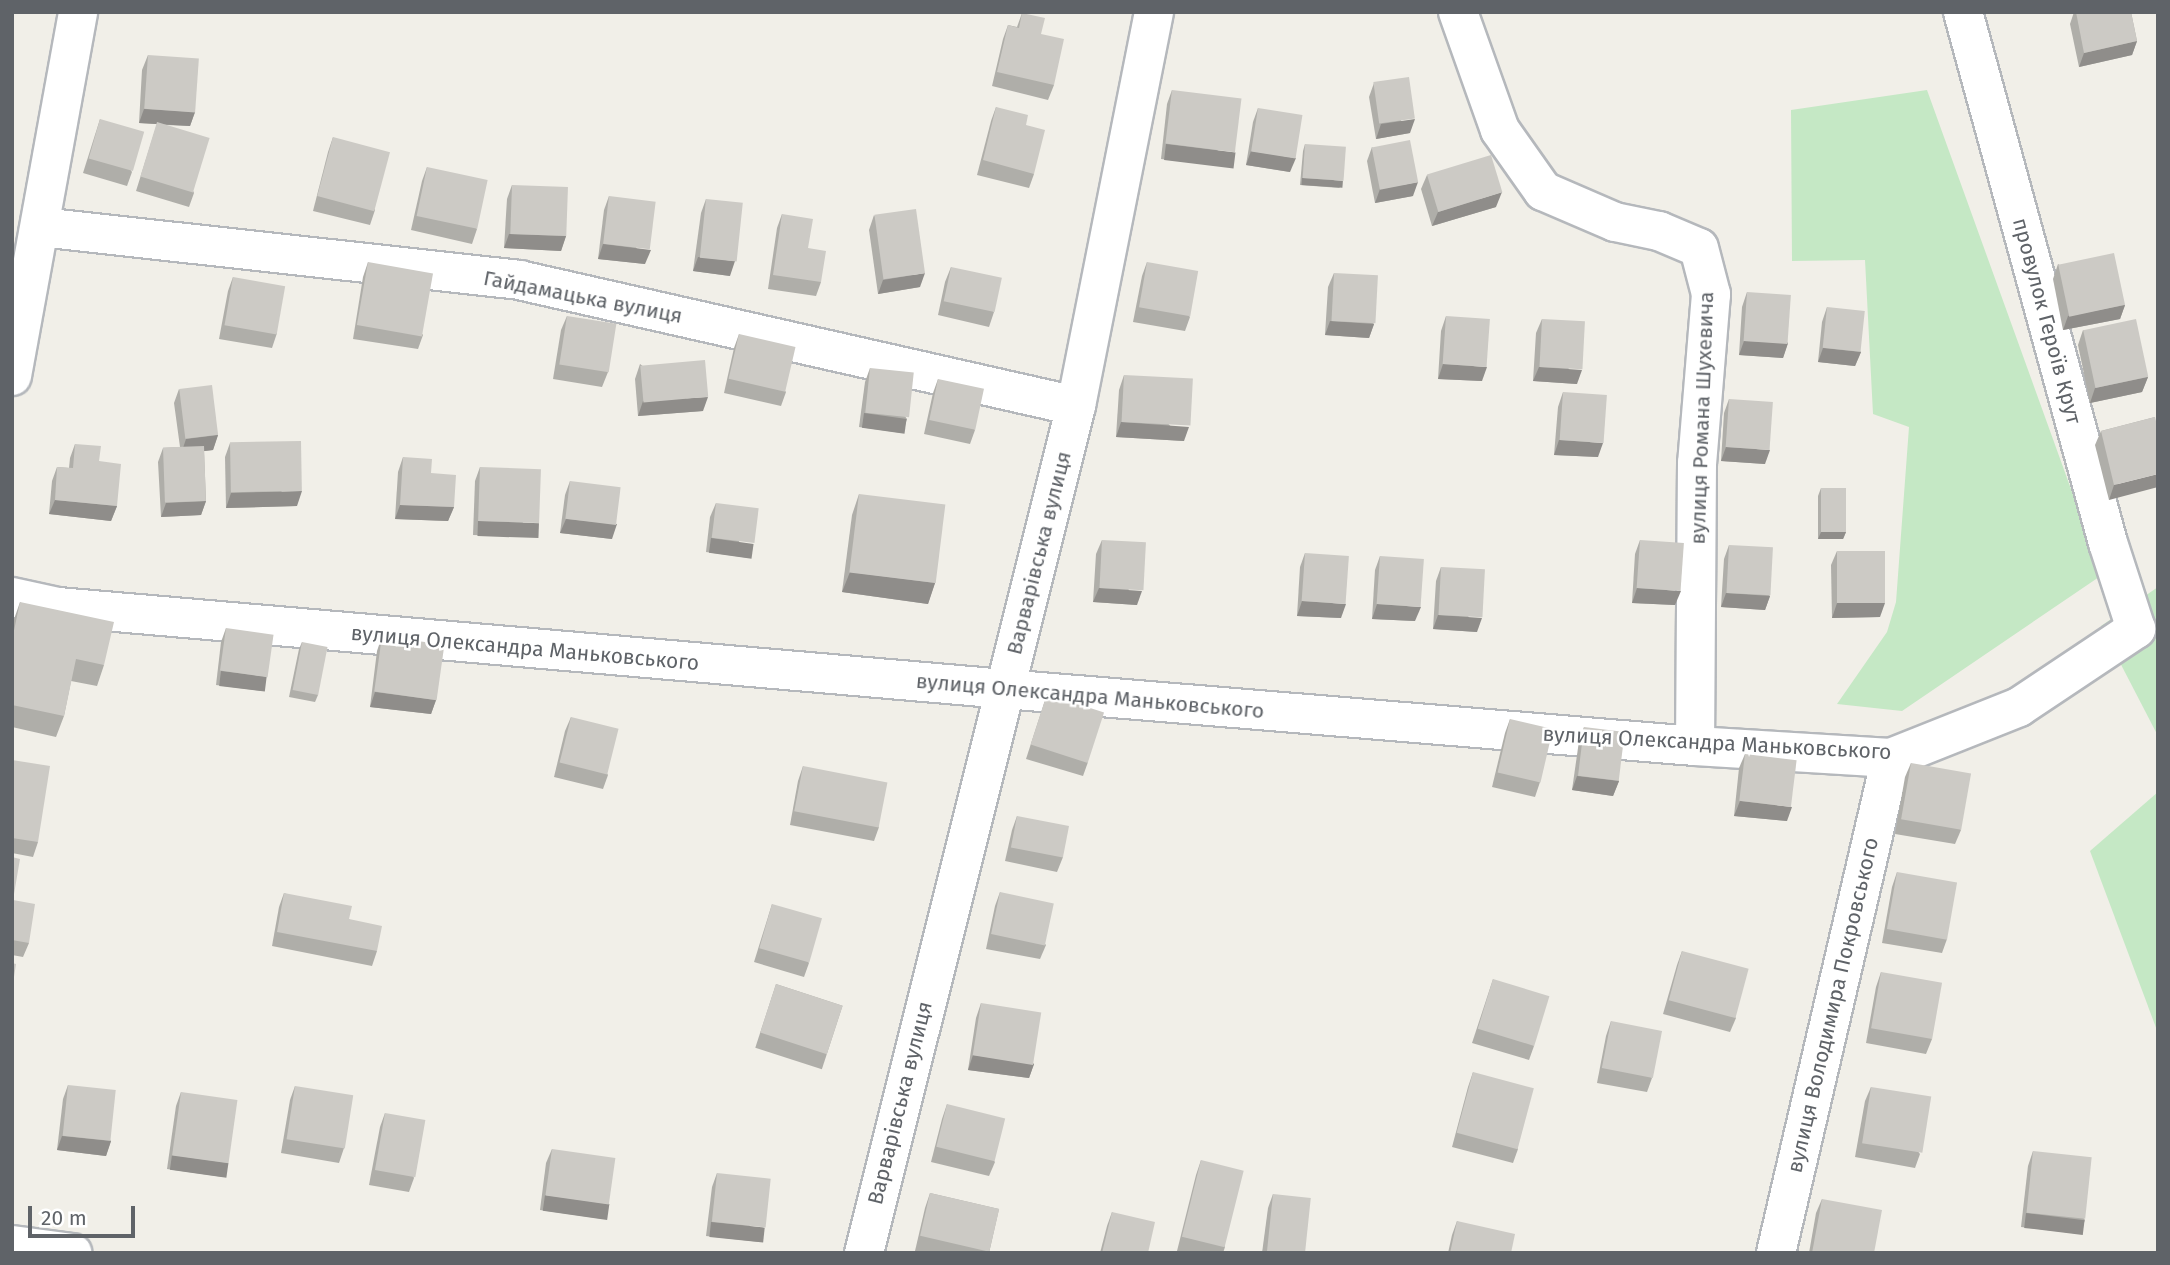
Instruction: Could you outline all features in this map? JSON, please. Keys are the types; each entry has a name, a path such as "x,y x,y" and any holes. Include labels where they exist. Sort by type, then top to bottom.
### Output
{"street":[{"path":"12,376 78,12"},
{"name":"Варварівська вулиця","path":"864,1253 1076,406 1154,12"},
{"name":"вулиця Романа Шухевича","path":"1458,12 1500,130 1543,191 1615,222 1659,231 1699,248 1711,294 1697,463 1695,746"},
{"name":"провулок Героїв Крут","path":"1963,12 2108,543 2136,629"},
{"name":"Гайдамацька вулиця","path":"40,227 519,280 1076,406"},
{"name":"вулиця Олександра Маньковського","path":"12,597 58,607 1004,689 1695,746 1891,758 2018,707 2136,629"},
{"name":"вулиця Володимира Покровського","path":"1776,1253 1891,758"},
{"path":"12,1245 72,1253"}],"green space":[{"path":"1927,90 2102,575 1902,711 1837,704 1887,632 1896,602 1909,427 1873,414 1865,260 1792,261 1791,110"},
{"path":"2158,587 2158,736 2101,626"},
{"path":"2158,792 2158,1033 2090,851"}],"building":[{"path":"2076,12 2131,12 2137,41 2084,53"},
{"path":"1022,13 1045,18 1041,34 1064,39 1054,85 997,72 1008,25 1019,28"},
{"path":"148,55 199,59 195,112 144,109"},
{"path":"1409,77 1415,119 1379,124 1373,82"},
{"path":"1172,90 1241,99 1235,152 1165,144"},
{"path":"996,107 1028,115 1026,125 1045,130 1034,174 983,160"},
{"path":"1258,108 1302,115 1296,158 1251,151"},
{"path":"100,119 144,132 133,171 89,158"},
{"path":"157,122 210,138 193,193 140,177"},
{"path":"333,137 390,152 374,211 317,196"},
{"path":"1410,140 1418,182 1380,190 1372,147"},
{"path":"1305,144 1346,147 1344,181 1303,178"},
{"path":"1491,155 1502,192 1438,212 1427,175"},
{"path":"427,167 488,180 477,229 417,216"},
{"path":"512,185 568,187 566,236 510,234"},
{"path":"609,196 656,202 650,249 603,244"},
{"path":"706,199 743,203 737,262 700,258"},
{"path":"916,209 925,273 883,279 874,215"},
{"path":"782,214 813,219 808,248 826,251 821,282 773,275"},
{"path":"2114,253 2125,305 2069,317 2058,265"},
{"path":"368,262 433,273 422,336 357,325"},
{"path":"1147,262 1198,271 1190,316 1139,307"},
{"path":"951,267 1002,278 995,312 944,301"},
{"path":"1334,273 1378,275 1375,323 1331,321"},
{"path":"233,277 285,286 277,334 224,325"},
{"path":"1747,292 1791,295 1787,344 1744,341"},
{"path":"1827,307 1865,311 1861,352 1823,348"},
{"path":"567,316 616,324 609,372 559,364"},
{"path":"1446,316 1490,319 1487,367 1443,364"},
{"path":"1542,319 1585,321 1582,369 1539,367"},
{"path":"2136,319 2148,377 2095,388 2083,330"},
{"path":"739,334 796,347 785,392 729,379"},
{"path":"705,360 708,397 643,403 640,366"},
{"path":"870,368 914,373 909,417 865,413"},
{"path":"1124,375 1193,379 1190,426 1122,422"},
{"path":"938,379 984,389 975,430 929,420"},
{"path":"212,385 218,435 185,439 179,389"},
{"path":"1563,392 1607,395 1604,443 1560,440"},
{"path":"1729,399 1773,402 1770,450 1726,447"},
{"path":"2155,417 2158,429 2158,474 2114,485 2101,431"},
{"path":"301,441 302,491 231,492 230,442"},
{"path":"75,444 101,446 99,461 121,464 117,506 55,500 57,467 73,468"},
{"path":"204,446 206,501 165,502 163,447"},
{"path":"403,457 432,459 431,473 456,475 454,507 400,505"},
{"path":"480,467 541,469 539,523 478,521"},
{"path":"570,481 621,487 616,525 565,519"},
{"path":"1821,488 1846,488 1846,532 1821,532"},
{"path":"859,494 945,505 936,583 849,572"},
{"path":"716,503 759,508 754,543 712,538"},
{"path":"1102,540 1146,542 1143,590 1099,588"},
{"path":"1640,540 1684,543 1681,591 1637,588"},
{"path":"1729,545 1773,547 1770,595 1726,593"},
{"path":"1837,551 1885,551 1885,603 1837,603"},
{"path":"1305,553 1349,556 1346,604 1302,601"},
{"path":"1380,556 1424,559 1421,607 1377,604"},
{"path":"1441,567 1485,569 1482,617 1438,615"},
{"path":"20,602 114,622 104,665 76,659 64,716 12,705 12,640"},
{"path":"226,628 274,635 268,677 220,671"},
{"path":"382,636 444,645 437,700 374,691"},
{"path":"302,642 328,647 318,695 293,690"},
{"path":"1047,694 1104,713 1088,763 1031,744"},
{"path":"571,717 619,729 607,774 560,763"},
{"path":"1510,719 1553,729 1540,782 1498,773"},
{"path":"1584,727 1625,732 1619,781 1578,776"},
{"path":"1745,754 1797,760 1791,807 1739,801"},
{"path":"12,760 50,766 38,842 12,838"},
{"path":"1911,763 1971,774 1961,830 1901,819"},
{"path":"803,766 887,782 879,828 794,811"},
{"path":"1017,816 1069,826 1063,858 1011,847"},
{"path":"12,857 20,859 13,900 35,904 29,943 12,940"},
{"path":"1897,872 1957,883 1947,940 1887,929"},
{"path":"1000,892 1054,903 1045,945 991,934"},
{"path":"284,893 352,906 349,919 382,926 377,951 277,932"},
{"path":"772,904 822,918 809,963 759,948"},
{"path":"1682,951 1749,969 1735,1018 1669,1000"},
{"path":"12,963 16,964 12,990"},
{"path":"1881,972 1942,983 1932,1039 1871,1028"},
{"path":"1493,979 1549,996 1534,1046 1478,1029"},
{"path":"776,984 843,1006 827,1054 760,1033"},
{"path":"981,1003 1041,1013 1033,1065 973,1055"},
{"path":"1611,1021 1662,1031 1653,1078 1602,1068"},
{"path":"1473,1072 1534,1088 1518,1149 1457,1133"},
{"path":"68,1085 116,1090 110,1141 63,1136"},
{"path":"295,1086 353,1095 345,1149 287,1139"},
{"path":"1871,1087 1931,1097 1922,1153 1862,1143"},
{"path":"181,1092 237,1100 229,1163 172,1155"},
{"path":"947,1104 1005,1119 995,1161 936,1147"},
{"path":"385,1113 425,1120 415,1177 375,1170"},
{"path":"552,1149 615,1158 609,1204 545,1196"},
{"path":"2033,1151 2092,1157 2085,1219 2027,1213"},
{"path":"1201,1160 1244,1171 1225,1247 1182,1237"},
{"path":"717,1173 771,1179 766,1227 712,1222"},
{"path":"930,1193 999,1209 989,1252 920,1236"},
{"path":"1273,1194 1311,1198 1305,1253 1267,1253"},
{"path":"1822,1199 1882,1210 1874,1253 1812,1253"},
{"path":"1112,1212 1155,1222 1148,1253 1102,1253"},
{"path":"1457,1221 1515,1234 1511,1253 1450,1253"}]}
